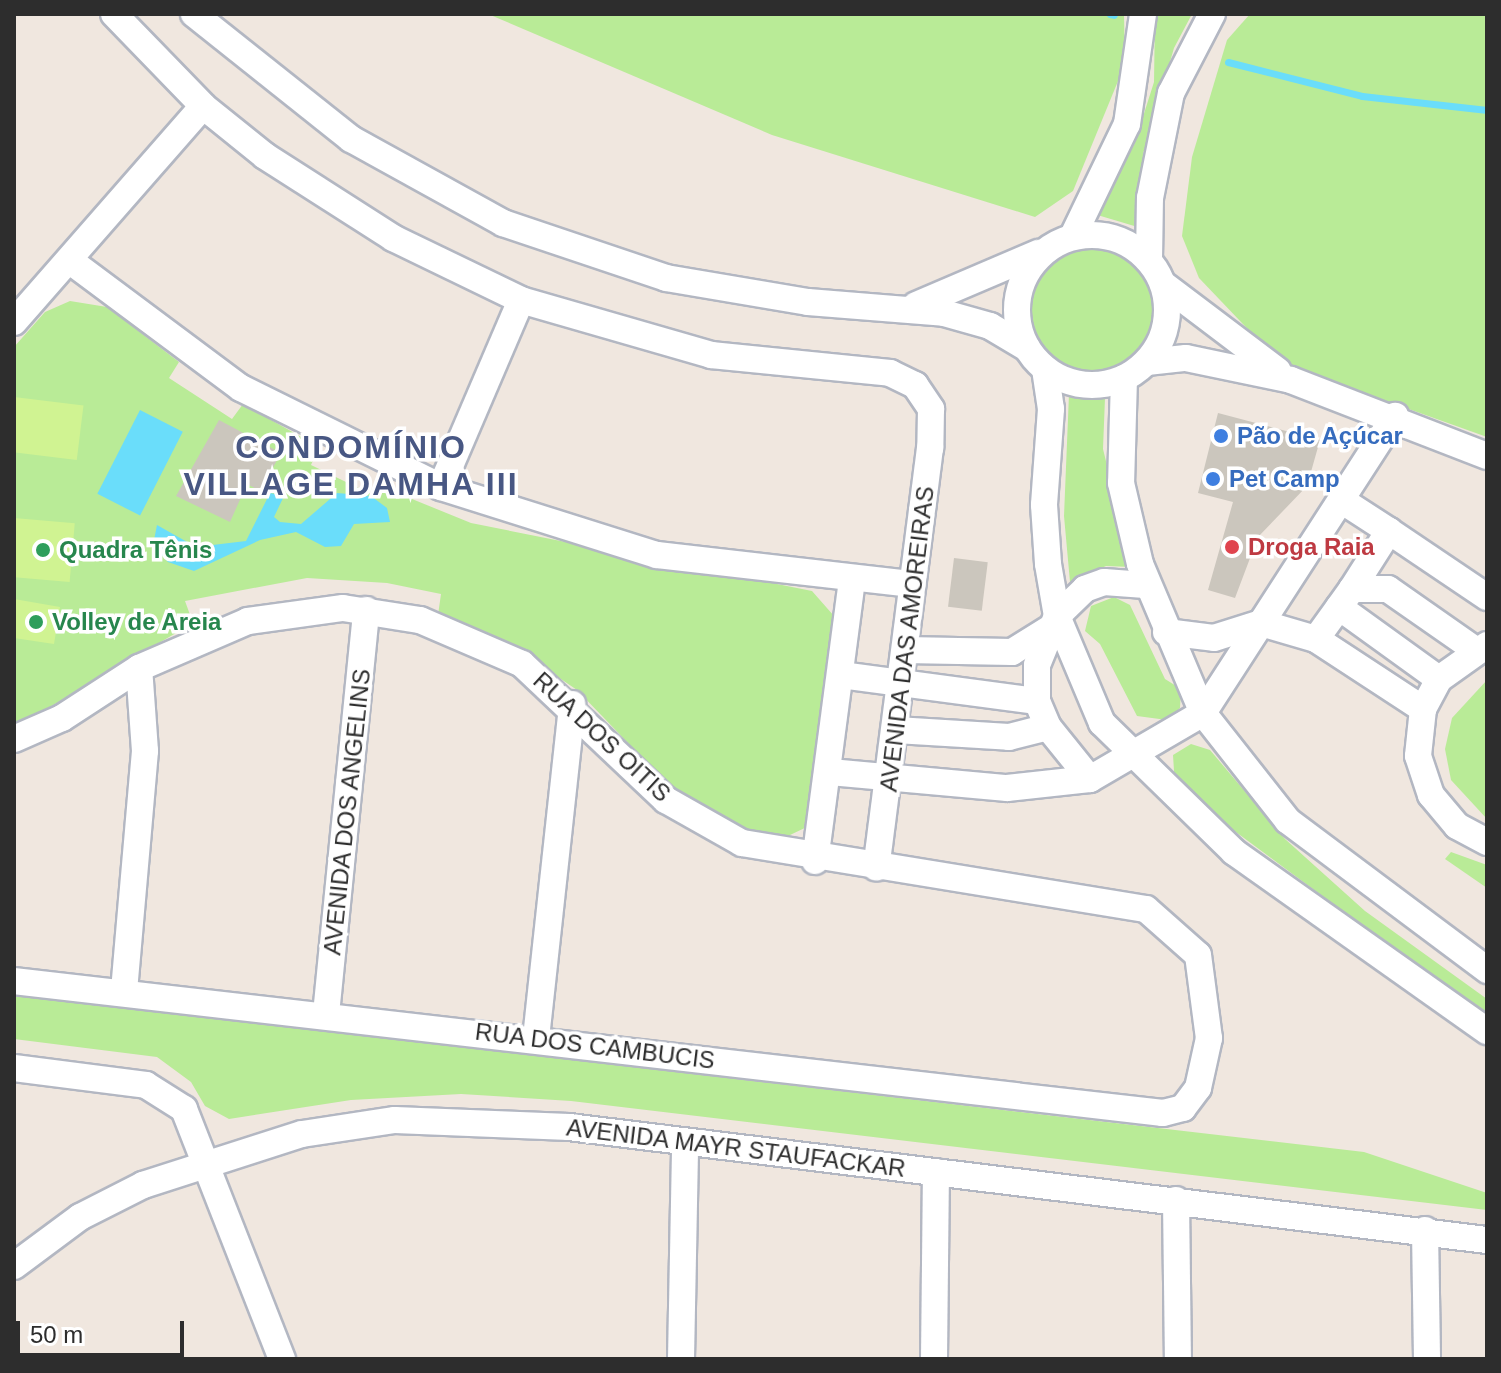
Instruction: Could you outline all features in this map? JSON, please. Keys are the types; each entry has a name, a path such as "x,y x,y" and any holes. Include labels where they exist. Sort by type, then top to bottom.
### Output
{"street":[{"path":"114,14 203,106 265,156 393,238 521,300 441,487"},
{"path":"194,14 351,139 503,223 666,278 808,302 905,308 990,326 1027,348 1045,369 1097,386 1124,378 1147,362 1186,358 1291,380 1395,416 1487,456"},
{"path":"1073,236 1127,124 1143,14"},
{"path":"1149,260 1150,198 1171,93 1212,14"},
{"path":"14,322 203,106"},
{"path":"905,308 1073,236 1127,242 1149,260 1163,284 1168,311 1147,362"},
{"path":"1027,348 1018,294 1047,248"},
{"path":"69,260 241,388 441,487 657,555 912,584"},
{"path":"1163,284 1291,380"},
{"name":"AVENIDA DAS AMOREIRAS","path":"521,300 711,355 890,373 915,385 931,409 891,779 876,868"},
{"path":"1045,369 1051,409 1044,505 1053,623 1102,723 1131,759 1234,852 1487,1031"},
{"path":"1124,378 1121,483 1145,585 1203,713 1288,821 1487,970"},
{"path":"830,772 1007,788 1090,779 1131,759 1203,713 1395,416"},
{"path":"1341,500 1487,597"},
{"path":"1316,639 1389,531"},
{"path":"815,861 830,772 852,579"},
{"path":"905,650 1012,652 1104,582 1145,585"},
{"path":"1345,598 1388,589 1481,647 1439,679 1423,709 1418,756 1431,795 1457,826 1487,842"},
{"path":"1345,598 1439,679"},
{"name":"RUA DOS OITIS","path":"14,739 62,718 139,668 248,621 366,610 471,638 522,664 572,704 666,800 704,825 771,854 1124,902 1165,919 1198,955 1207,1051 1198,1088 1175,1112"},
{"name":"AVENIDA DOS ANGELINS","path":"326,1014 366,610"},
{"path":"1053,623 1037,665 1037,701 1048,727 1090,779"},
{"path":"1166,632 1214,638 1261,623 1316,639 1423,709"},
{"path":"124,991 145,751 139,668"},
{"path":"841,675 1037,701"},
{"path":"536,1038 572,704"},
{"path":"896,730 1009,737 1048,727"},
{"name":"RUA DOS CAMBUCIS","path":"14,981 1175,1112"},
{"path":"14,1068 167,1094 184,1109 282,1359"},
{"name":"AVENIDA MAYR STAUFACKAR","path":"14,1266 80,1217 205,1161 302,1134 395,1120 537,1124 1425,1230 1487,1240"},
{"path":"681,1359 685,1142"},
{"path":"934,1359 936,1172"},
{"path":"1176,1200 1178,1359"},
{"path":"1425,1230 1427,1359"}],"green space":[{"path":"488,14 1124,14 1125,64 1073,191 1035,217 772,135"},
{"path":"1155,14 1192,14 1174,48 1143,154 1141,228 1094,214 1134,145 1154,82"},
{"path":"1250,14 1487,14 1487,437 1280,363 1199,278 1182,236 1192,157 1227,40"},
{"path":"1094,244 1118,249 1139,263 1153,284 1158,308 1153,332 1139,353 1118,367 1094,372 1070,367 1049,353 1035,332 1030,308 1035,284 1049,263 1070,249"},
{"path":"70,301 107,307 179,362 169,378 232,419 243,404 319,447 311,465 379,498 385,488 471,523 812,591 834,616 809,826 771,844 682,799 577,690 533,660 438,615 441,594 387,583 307,578 185,601 193,623 14,728 14,347 45,312"},
{"path":"1069,394 1105,398 1103,449 1132,567 1106,566 1070,582 1064,516"},
{"path":"14,397 83,406 77,460 14,452"},
{"name":"Quadra Tênis","path":"14,518 75,523 70,582 14,577"},
{"path":"1114,597 1130,605 1165,679 1181,689 1180,708 1167,720 1137,716 1100,644 1085,631 1091,606"},
{"name":"Volley de Areia","path":"14,599 60,607 54,644 14,638"},
{"path":"1487,680 1487,819 1451,780 1445,749 1452,718"},
{"path":"1191,744 1210,750 1285,839 1365,911 1487,999 1487,1018 1175,787 1173,755"},
{"path":"1451,852 1487,865 1487,888 1445,859"},
{"path":"14,995 1364,1152 1487,1193 1487,1210 571,1101 461,1094 351,1100 229,1119 205,1106 191,1082 157,1057 14,1039"}],"water":[{"path":"140,410 183,432 140,516 97,494"},
{"path":"270,493 284,496 274,517 280,522 301,524 337,493 371,496 387,508 390,522 354,524 341,546 325,547 296,532 260,540 194,571 168,562 153,545 157,525 196,547 246,541"}],"building":[{"path":"1218,413 1320,440 1307,486 1258,537 1235,598 1208,590 1233,502 1198,493"},
{"path":"219,420 281,453 260,491 247,484 230,522 176,496"},
{"path":"954,558 988,562 982,611 948,607"}],"waterway":[{"path":"1110,14 1114,15"},
{"path":"1228,62 1362,96 1487,110"}],"place":[{"name":"Pão de Açúcar","path":"1221,436"},
{"name":"Pet Camp","path":"1213,479"},
{"name":"Droga Raia","path":"1232,547"},
{"name":"Quadra Tênis","path":"43,550"},
{"name":"Volley de Areia","path":"36,622"}],"district":[{"name":"CONDOMÍNIO VILLAGE DAMHA III","path":"351,466"}]}
